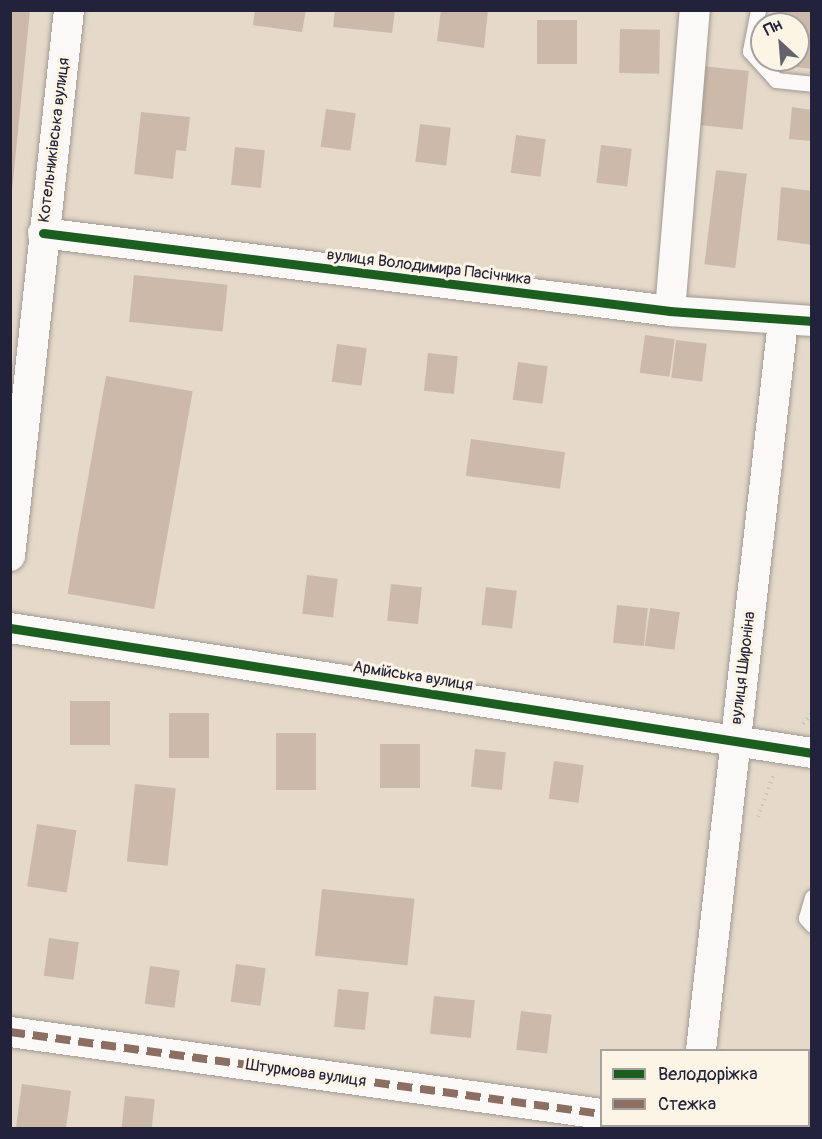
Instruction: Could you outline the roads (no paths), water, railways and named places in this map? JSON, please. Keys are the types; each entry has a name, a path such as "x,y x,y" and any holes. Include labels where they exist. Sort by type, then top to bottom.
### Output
{"street":[{"name":"Котельниківська вулиця","path":"10,556 43,233 69,10"},
{"path":"670,311 695,10"},
{"name":"вулиця Володимира Пасічника","path":"43,233 670,311 797,321"},
{"name":"вулиця Широніна","path":"701,1049 734,742 797,321"},
{"name":"Армійська вулиця","path":"10,628 812,753"},
{"name":"Штурмова вулиця","path":"10,1032 600,1114"}],"lane":[{"path":"758,10 750,51 776,80 812,84"},
{"path":"812,897 806,918 812,925"}]}
